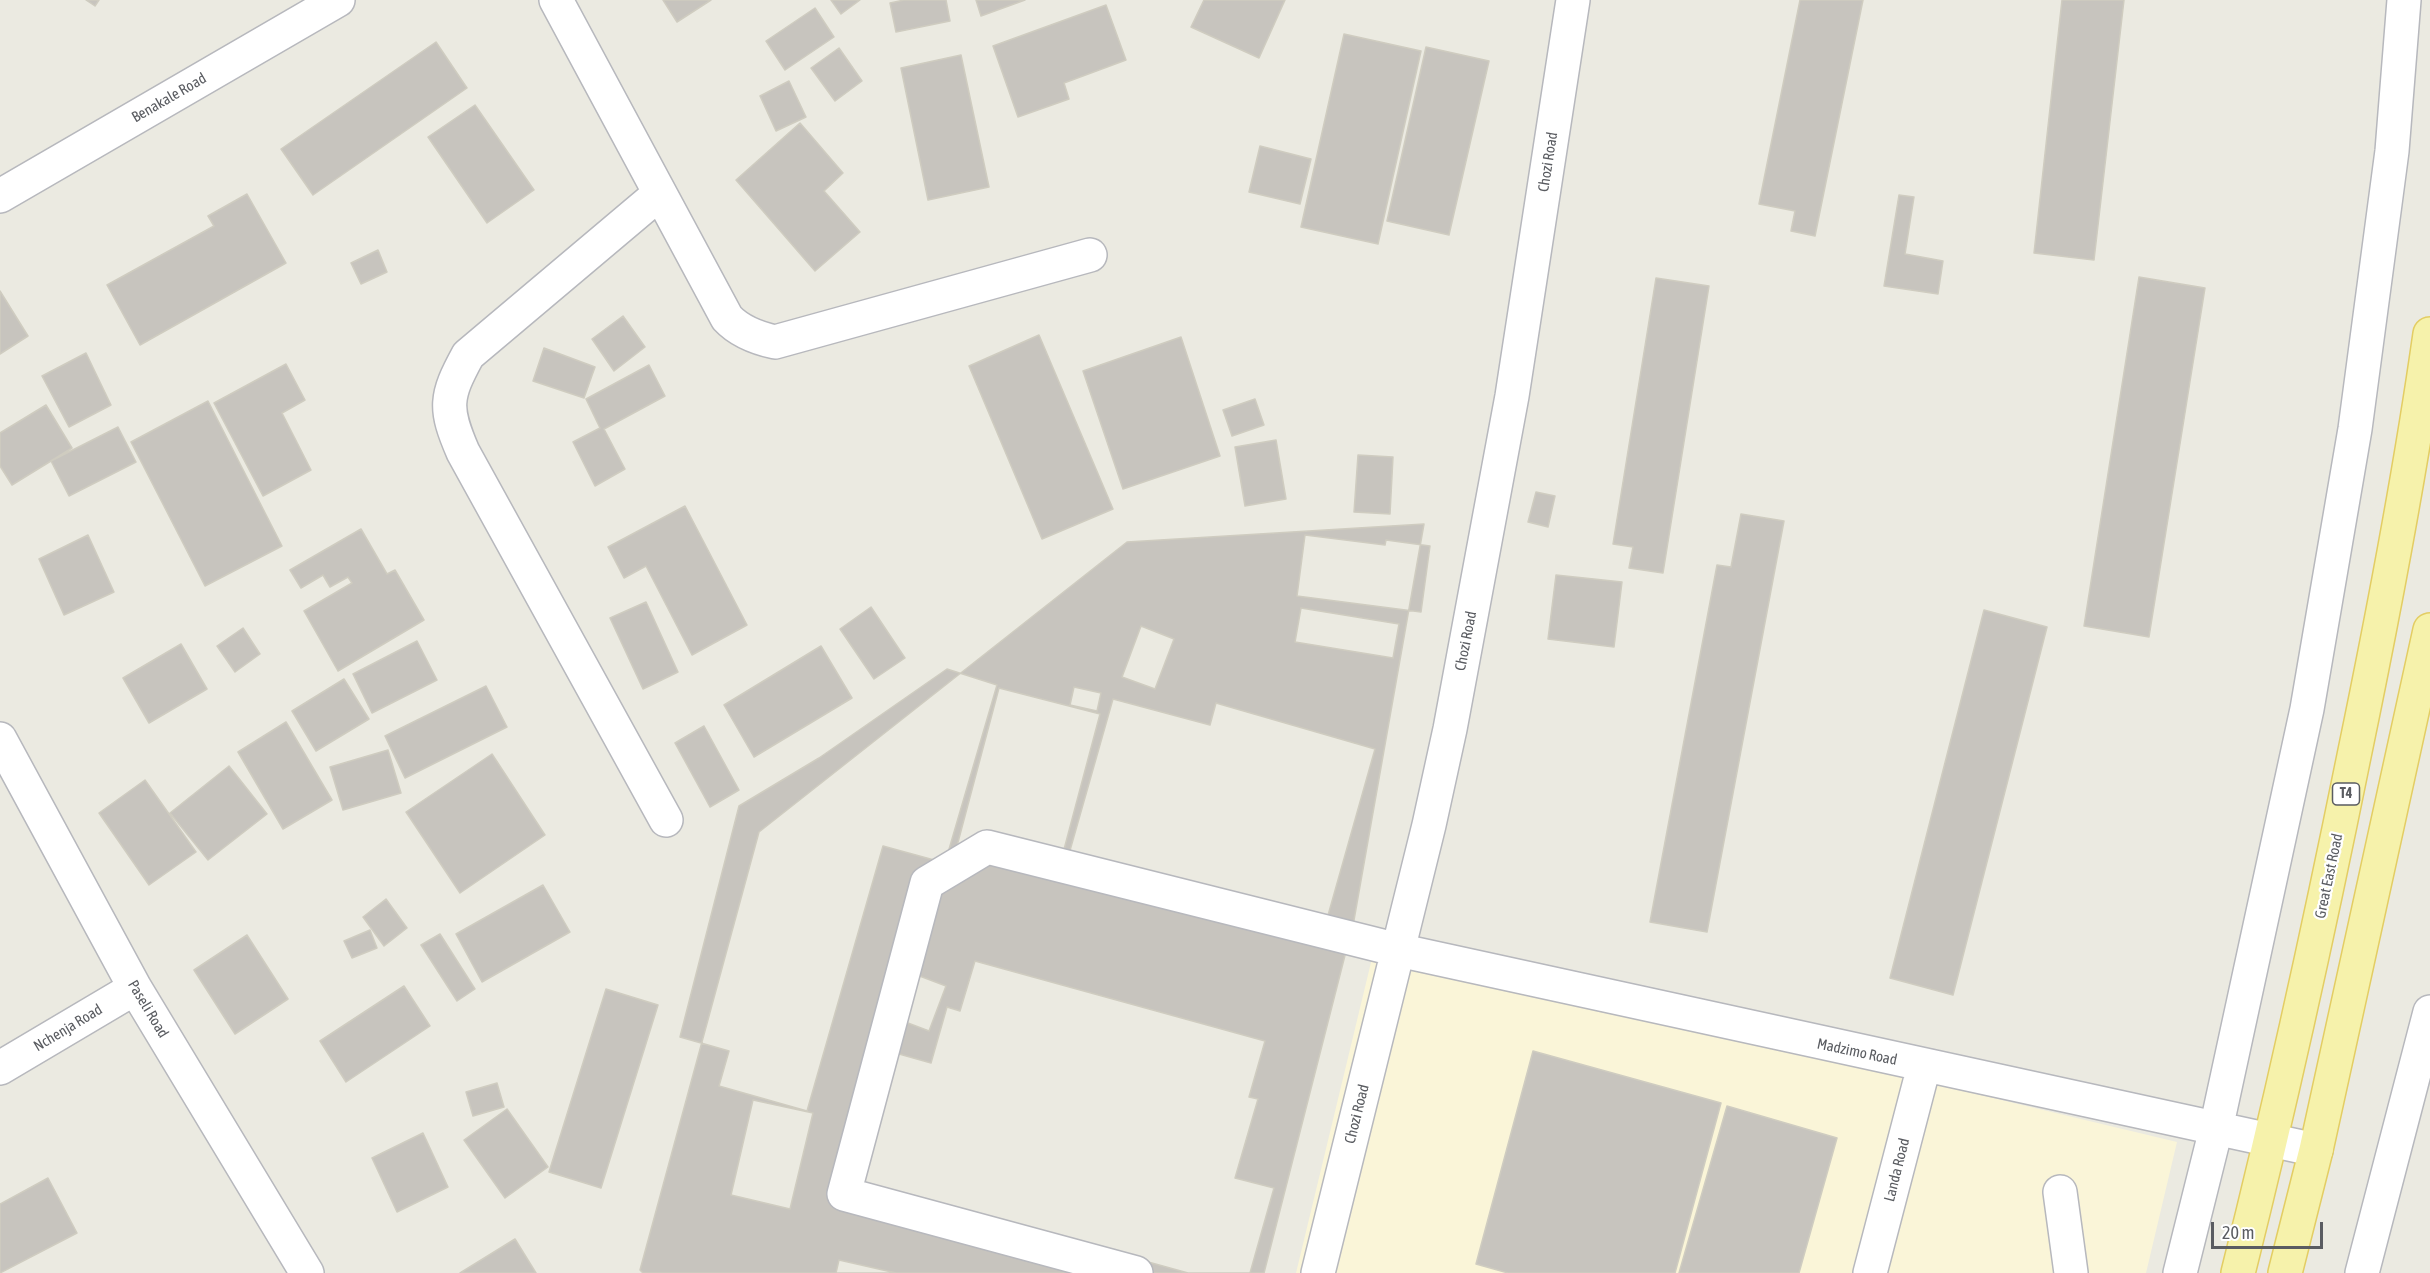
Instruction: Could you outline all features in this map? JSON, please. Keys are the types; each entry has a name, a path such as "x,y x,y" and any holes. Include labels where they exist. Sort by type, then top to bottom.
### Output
{"main road":[{"name":"Great East Road","path":"2238,1273 2271,1139 2377,641 2414,448 2430,334"},
{"path":"2285,1273 2316,1150 2430,630"}],"street":[{"name":"Benakale Road","path":"0,196 338,0"},
{"path":"556,0 727,318 746,333 776,342 1090,255"},
{"name":"Chozi Road","path":"1318,1273 1450,729 1510,407 1573,0"},
{"path":"2180,1273 2216,1129 2307,709 2355,429 2392,152 2404,0"},
{"path":"659,194 468,355 453,382 449,403 451,424 463,452 666,820"},
{"name":"Paseli Road","path":"0,739 135,988 307,1273"},
{"name":"Madzimo Road","path":"1136,1273 844,1194 927,883 987,846 1398,950 2316,1150"},
{"name":"Nchenja Road","path":"0,1068 135,988"},
{"path":"2362,1273 2430,1012"},
{"name":"Landa Road","path":"1870,1273 1924,1066"},
{"path":"2060,1192 2071,1273"}],"shaded area":[{"path":"1374,950 2177,1142 2146,1273 1296,1273"}],"building":[{"path":"86,0 99,0 95,6"},
{"path":"663,0 711,0 677,22"},
{"path":"831,0 860,0 841,14"},
{"path":"904,0 946,0 950,21 896,32 890,3"},
{"path":"976,0 1025,0 981,16"},
{"path":"1204,0 1285,0 1259,58 1191,27"},
{"path":"1800,0 1863,0 1815,236 1791,231 1795,211 1759,204"},
{"path":"2062,0 2124,0 2094,260 2034,253"},
{"path":"1106,5 1126,60 1064,83 1069,99 1018,117 993,46"},
{"path":"815,8 834,37 785,70 766,41"},
{"path":"1344,34 1421,51 1378,244 1301,227"},
{"path":"436,42 467,88 313,195 281,149"},
{"path":"1426,47 1489,61 1449,235 1387,221"},
{"path":"839,48 862,81 835,101 811,68"},
{"path":"961,55 989,187 928,200 901,68"},
{"path":"789,81 806,117 776,131 760,96"},
{"path":"475,105 534,190 487,223 428,137"},
{"path":"800,123 843,173 824,191 860,232 815,271 736,180"},
{"path":"1260,146 1311,159 1300,204 1249,192"},
{"path":"247,194 286,263 140,345 107,285 214,226 208,216"},
{"path":"1899,195 1914,197 1905,254 1943,261 1938,294 1884,286"},
{"path":"378,250 387,272 361,284 351,263"},
{"path":"2139,277 2205,288 2149,637 2084,626"},
{"path":"1656,278 1709,286 1663,573 1629,568 1633,547 1613,544"},
{"path":"0,291 28,336 0,354"},
{"path":"623,316 645,347 614,371 592,339"},
{"path":"1039,335 1113,509 1042,539 969,366"},
{"path":"1181,337 1220,456 1123,489 1083,371"},
{"path":"544,348 595,367 584,398 533,381"},
{"path":"86,353 111,405 69,427 42,376"},
{"path":"286,364 305,400 282,413 311,470 263,496 214,403"},
{"path":"649,365 665,396 604,429 625,469 595,486 573,442 600,428 586,399"},
{"path":"1255,399 1264,425 1232,436 1223,410"},
{"path":"208,401 282,546 205,586 131,442"},
{"path":"46,405 72,448 12,485 0,466 0,433"},
{"path":"118,427 136,462 69,496 51,461"},
{"path":"1276,440 1286,499 1245,506 1235,447"},
{"path":"1358,455 1393,457 1390,514 1354,512"},
{"path":"1536,492 1555,496 1548,527 1528,522"},
{"path":"685,506 747,625 692,655 646,566 624,578 608,547"},
{"path":"1741,514 1784,521 1707,932 1650,922 1717,565 1731,567"},
{"path":"1424,524 1354,920 1264,1273 643,1273 640,1270 759,832 1127,542"},
{"path":"361,529 387,574 395,570 424,620 338,671 304,611 352,583 348,577 330,587 323,575 301,588 290,570"},
{"path":"88,535 114,592 64,615 39,559"},
{"path":"1305,535 1385,545 1386,540 1430,546 1421,612 1297,596"},
{"path":"1556,575 1622,582 1614,647 1548,639"},
{"path":"646,602 678,672 643,689 610,618"},
{"path":"871,607 905,658 874,679 840,629"},
{"path":"1301,608 1399,624 1393,658 1295,642"},
{"path":"1984,610 2047,627 1953,995 1890,978"},
{"path":"1141,626 1174,639 1155,689 1122,677"},
{"path":"243,628 260,654 235,672 217,646"},
{"path":"417,641 437,680 372,713 353,674"},
{"path":"181,644 207,689 149,723 123,678"},
{"path":"821,646 852,698 754,757 724,705"},
{"path":"947,669 997,685 945,863 883,846 807,1111 719,1086 729,1051 680,1037 739,806 819,758"},
{"path":"344,679 369,719 316,751 292,711"},
{"path":"486,686 507,727 405,778 385,736"},
{"path":"1074,687 1101,693 1097,711 1070,705"},
{"path":"999,688 1100,714 1058,872 957,846"},
{"path":"1113,699 1210,725 1216,703 1375,749 1323,933 1067,861"},
{"path":"286,722 332,800 283,829 238,752"},
{"path":"704,726 739,790 710,807 675,743"},
{"path":"388,750 401,793 343,810 330,767"},
{"path":"492,754 545,835 460,893 406,812"},
{"path":"229,766 267,814 208,860 170,813"},
{"path":"145,780 196,852 149,885 99,813"},
{"path":"543,885 570,932 482,982 456,934"},
{"path":"386,899 407,928 384,946 363,917"},
{"path":"370,930 377,948 352,958 344,941"},
{"path":"440,934 475,989 457,1001 421,945"},
{"path":"247,935 288,999 235,1034 194,970"},
{"path":"975,961 1265,1041 1249,1097 1258,1099 1235,1178 1274,1188 1250,1273 1188,1273 849,1179 885,1050 931,1063 947,1007 960,1011"},
{"path":"917,975 946,986 929,1031 900,1020"},
{"path":"404,986 430,1026 346,1082 320,1041"},
{"path":"606,989 658,1005 601,1188 549,1172"},
{"path":"1533,1051 1721,1103 1675,1273 1508,1273 1476,1264"},
{"path":"497,1083 504,1107 473,1116 466,1092"},
{"path":"753,1100 813,1113 790,1209 731,1195"},
{"path":"1727,1106 1837,1138 1799,1273 1679,1273"},
{"path":"507,1109 548,1167 505,1198 464,1140"},
{"path":"423,1133 448,1187 397,1212 372,1158"},
{"path":"48,1178 77,1233 0,1273 0,1204"},
{"path":"515,1239 536,1273 460,1273"},
{"path":"839,1260 896,1273 836,1273"}]}
